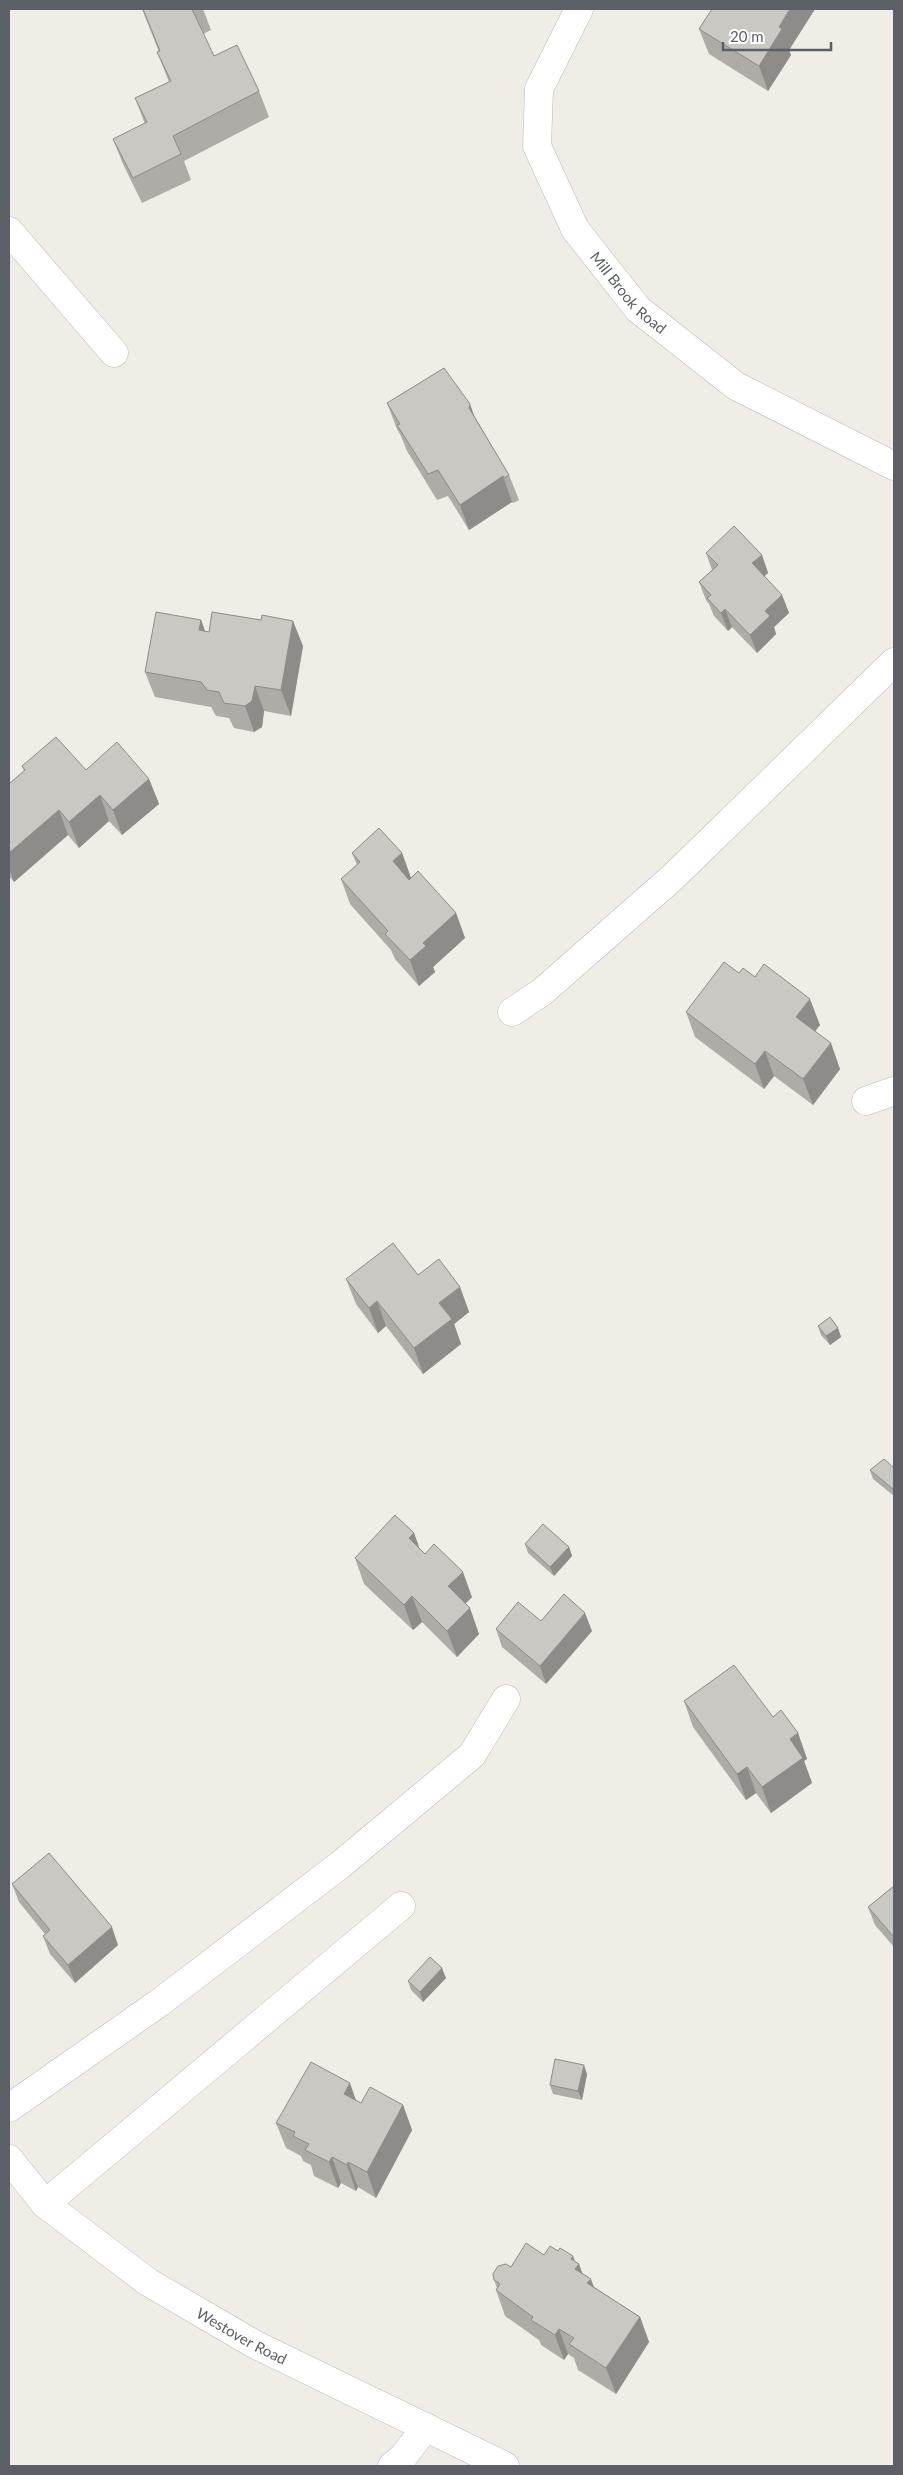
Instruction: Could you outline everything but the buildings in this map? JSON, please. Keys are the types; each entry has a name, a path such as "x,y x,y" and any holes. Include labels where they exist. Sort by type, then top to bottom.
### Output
{"street":[{"name":"Mill Brook Road","path":"579,9 539,88 537,146 575,229 638,309 736,386 894,466"},
{"path":"9,231 114,353"},
{"path":"512,1012 542,992 673,877 894,662"},
{"path":"866,1101 894,1091"},
{"path":"9,2108 159,2003 340,1866 472,1756 506,1699"},
{"path":"45,2204 401,1906"},
{"name":"Westover Road","path":"9,2159 45,2204 148,2282 254,2344 506,2466"},
{"path":"392,2466 403,2457 426,2427"}]}
